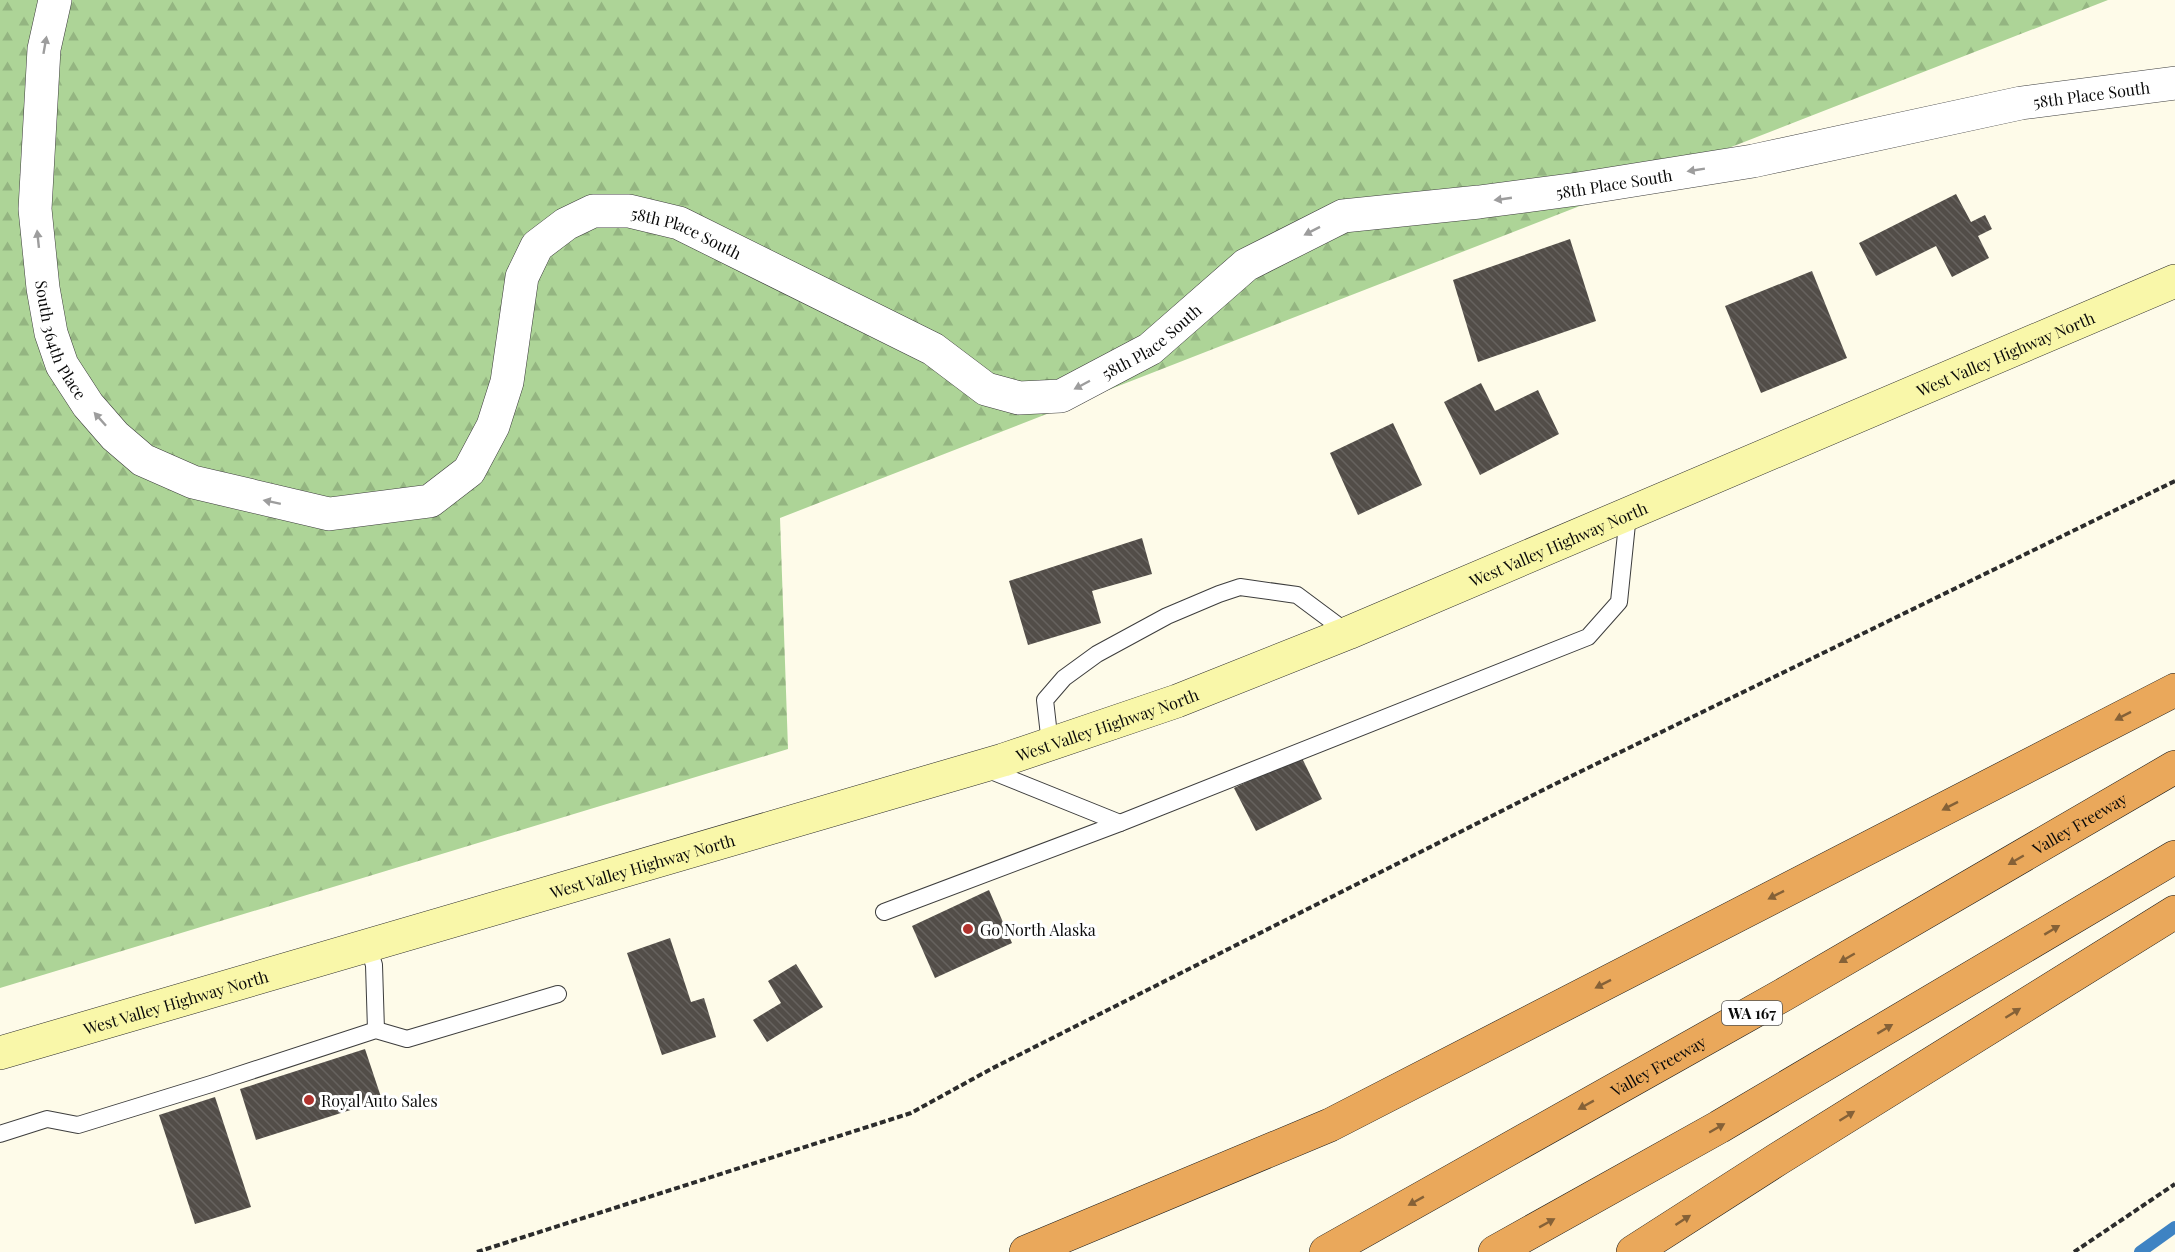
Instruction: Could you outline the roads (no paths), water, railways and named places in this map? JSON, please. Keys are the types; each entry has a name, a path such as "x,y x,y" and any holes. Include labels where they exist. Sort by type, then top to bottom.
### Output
{"highway":[{"path":"1026,1252 1329,1125 2175,690"},
{"name":"Valley Freeway","path":"1326,1252 1783,995 2175,767"},
{"path":"1496,1252 1719,1127 2175,858"},
{"path":"1634,1252 1778,1159 2175,912"}],"main road":[{"name":"West Valley Highway North","path":"0,1053 979,766 1177,701 1348,633 2175,281"}],"street":[{"name":"South 364th Place","path":"55,0 44,49 35,209 43,288 51,333 62,365 88,405 115,436 143,460 193,482 329,514"},
{"name":"58th Place South","path":"329,514 430,501 469,471 493,426 507,382 522,277 537,246 566,224 593,212 629,211 679,223 933,350 986,388 1019,398 1061,396 1150,349 1246,264 1343,216 1578,189 1753,161 2021,103 2175,83"}],"lane":[{"path":"884,912 1120,823 1588,637 1619,602 1629,514"},
{"path":"1050,744 1045,700 1064,678 1097,654 1120,641 1167,616 1219,594 1240,587 1298,595 1348,633"},
{"path":"979,766 1120,823"},
{"path":"368,946 374,965 376,1030"},
{"path":"0,1134 47,1119 78,1125 376,1030 407,1040 558,994"}],"waterway":[{"path":"2140,1252 2175,1227"}],"place":[{"name":"Go North Alaska","path":"968,929"},
{"name":"Royal Auto Sales","path":"309,1100"}]}
